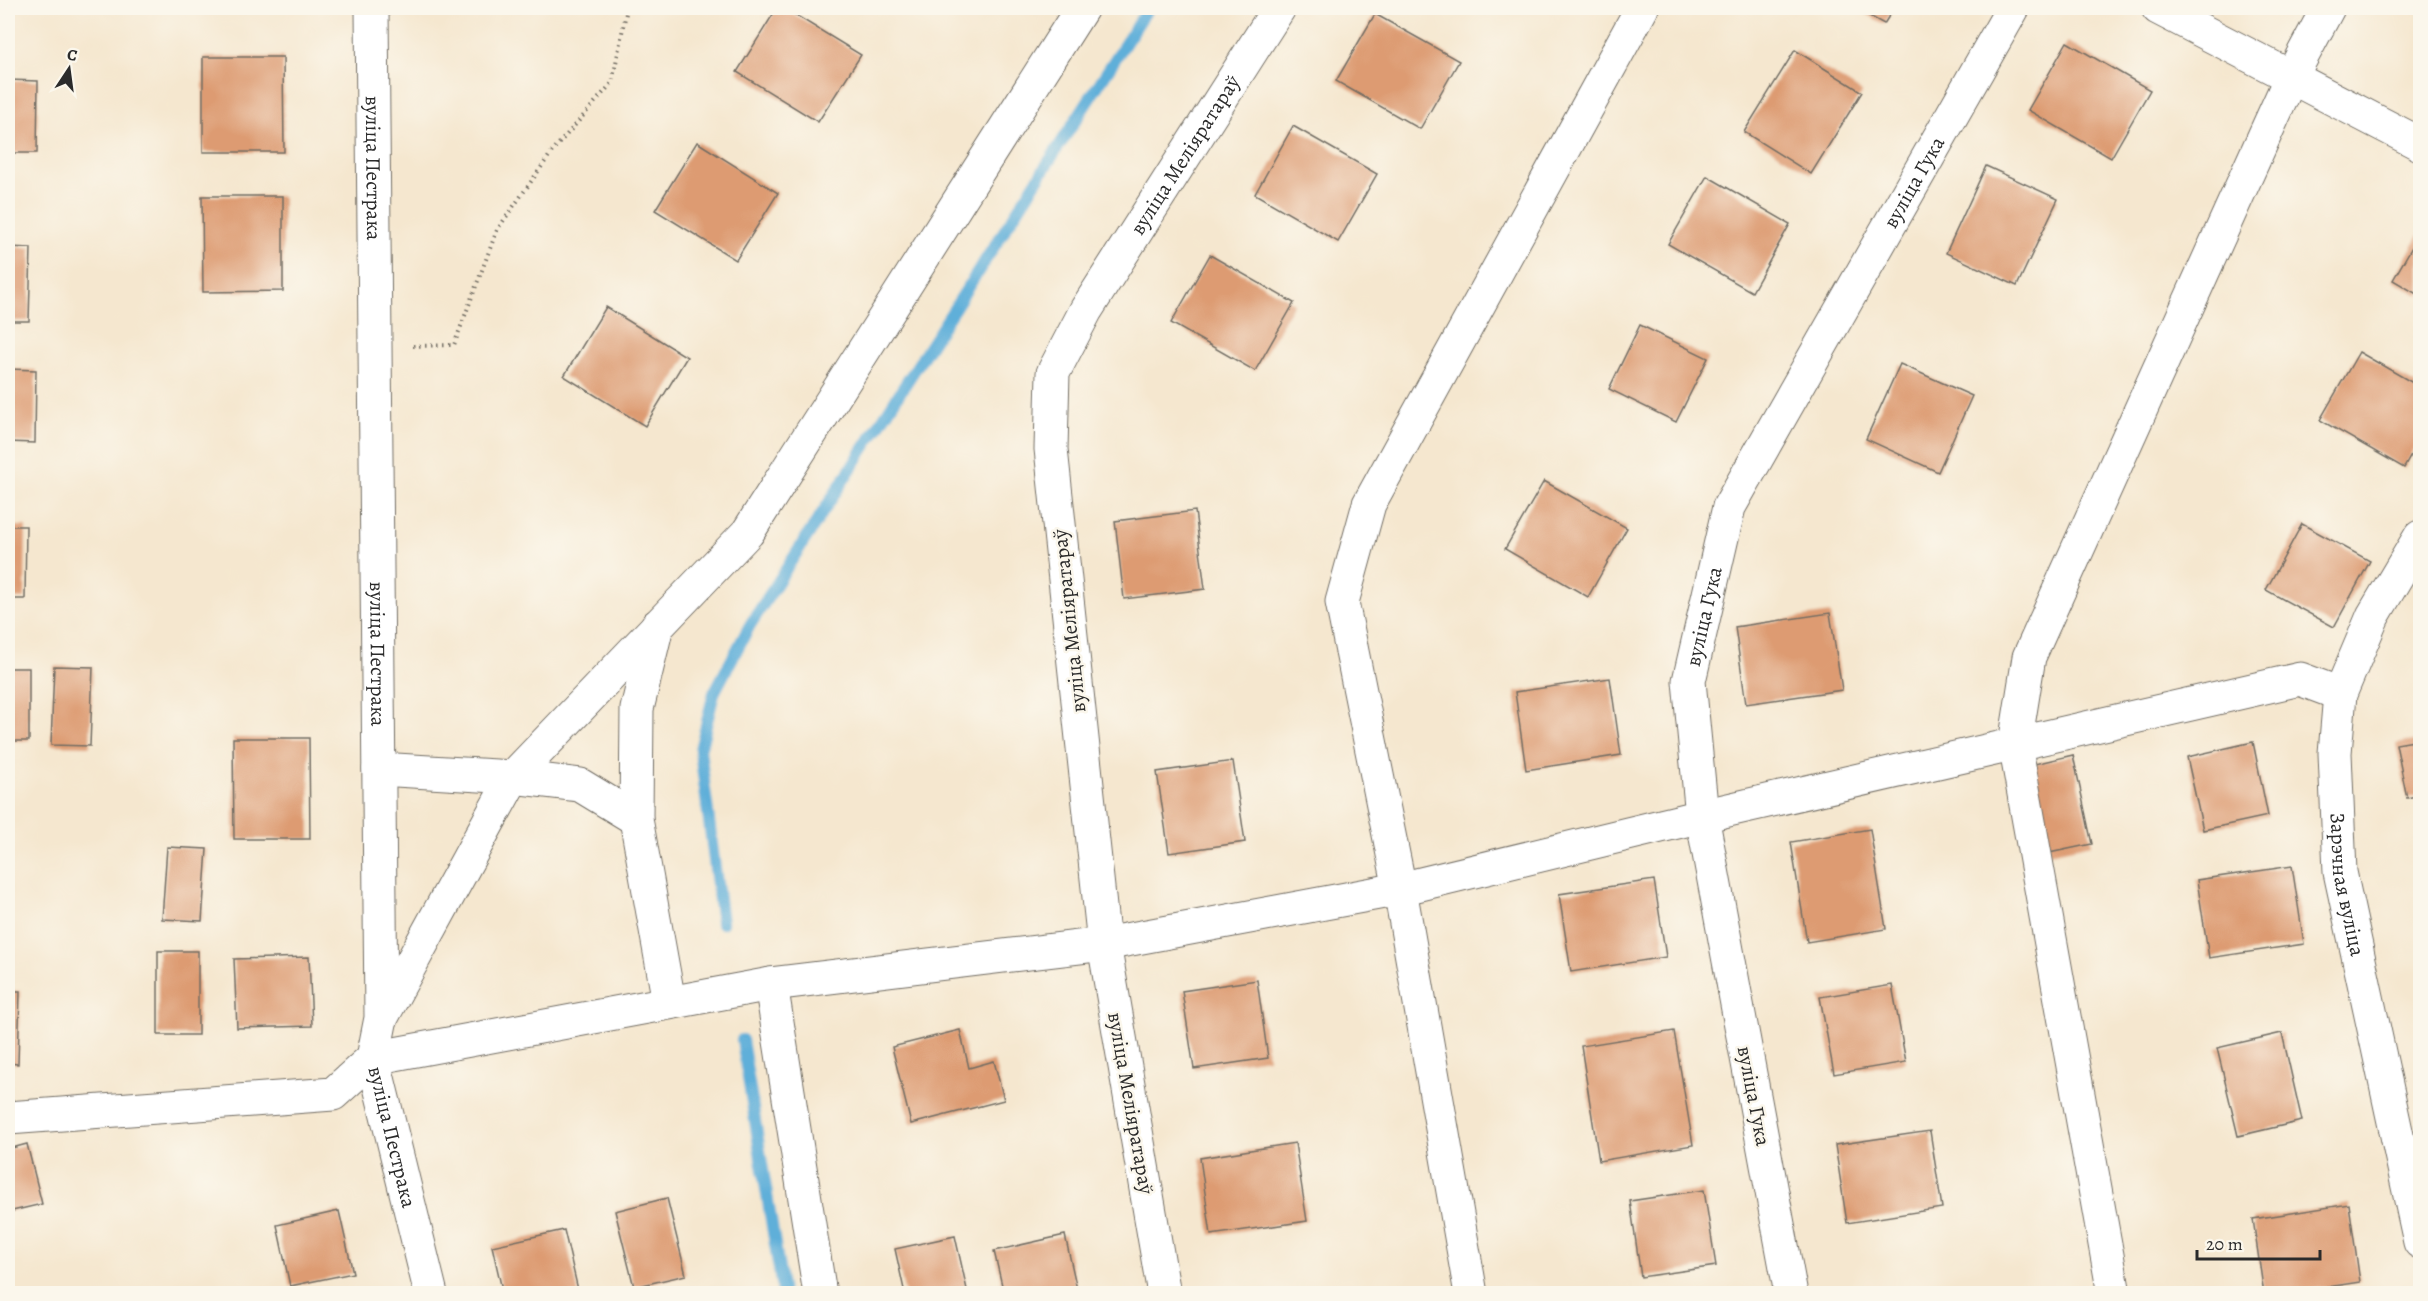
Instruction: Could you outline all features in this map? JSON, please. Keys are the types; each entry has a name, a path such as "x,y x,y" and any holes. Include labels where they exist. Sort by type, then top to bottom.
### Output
{"street":[{"name":"вуліца Пестрака","path":"372,8 381,1018 373,1058 431,1293"},
{"path":"381,1018 513,777 748,532 1082,8"},
{"name":"вуліца Меліяратараў","path":"1164,1293 1104,944 1051,449 1053,373 1086,310 1279,8"},
{"path":"1471,1293 1400,889 1342,602 1369,504 1642,8"},
{"name":"вуліца Гука","path":"1791,1293 1702,816 1689,681 1729,507 2013,8"},
{"path":"2158,8 2421,144"},
{"path":"2114,1293 2015,744 2029,657 2291,77 2328,8"},
{"name":"Зарэчная вуліца","path":"2421,537 2373,616 2340,694 2336,753 2340,872 2421,1242"},
{"path":"657,625 638,709 636,819 669,1002"},
{"path":"8,1118 333,1094 373,1058 771,984 1104,944 1400,889 1702,816 2301,679 2340,694"},
{"path":"378,769 513,777 580,785 636,819"},
{"path":"771,984 820,1293"}],"path":[{"path":"376,346 454,345 496,230 554,149 612,83 627,8"}],"building":[{"path":"777,8 784,8 861,55 818,122 737,72"},
{"path":"1855,8 1894,8 1884,24"},
{"path":"1375,14 1459,61 1420,129 1336,81"},
{"path":"2067,42 2150,90 2111,158 2028,110"},
{"path":"1795,50 1862,92 1811,174 1744,132"},
{"path":"203,57 283,57 284,152 203,152"},
{"path":"8,80 38,81 37,153 8,153"},
{"path":"1293,126 1377,174 1338,242 1255,194"},
{"path":"697,142 778,193 736,260 655,210"},
{"path":"1986,166 2058,199 2017,286 1946,253"},
{"path":"1707,176 1790,224 1752,292 1668,244"},
{"path":"202,196 283,196 283,291 203,292"},
{"path":"2420,233 2420,296 2393,280"},
{"path":"8,247 31,248 29,321 8,321"},
{"path":"1210,255 1294,303 1255,371 1171,323"},
{"path":"606,307 687,357 645,426 564,376"},
{"path":"1640,325 1708,358 1676,422 1609,389"},
{"path":"2359,352 2420,387 2420,439 2404,468 2320,420"},
{"path":"1900,364 1972,396 1938,472 1866,439"},
{"path":"8,369 36,370 35,443 8,442"},
{"path":"1544,481 1627,528 1588,597 1505,549"},
{"path":"1195,511 1205,589 1124,599 1115,521"},
{"path":"2302,524 2370,561 2334,627 2266,590"},
{"path":"8,526 26,526 25,599 8,599"},
{"path":"1830,613 1842,690 1746,704 1735,627"},
{"path":"54,666 93,667 90,746 51,745"},
{"path":"8,668 29,668 29,741 8,741"},
{"path":"1610,678 1621,755 1526,770 1515,692"},
{"path":"233,738 309,738 310,839 234,839"},
{"path":"2420,740 2420,795 2407,798 2396,744"},
{"path":"2253,742 2268,816 2203,830 2187,757"},
{"path":"2073,755 2092,844 2049,853 2030,765"},
{"path":"1233,761 1245,842 1169,853 1157,772"},
{"path":"1870,829 1886,929 1807,942 1791,842"},
{"path":"167,847 207,849 202,921 162,919"},
{"path":"2292,866 2304,944 2209,958 2197,880"},
{"path":"1654,880 1666,957 1571,972 1559,894"},
{"path":"158,951 198,951 198,1035 158,1035"},
{"path":"309,957 312,1026 237,1028 234,959"},
{"path":"1257,980 1268,1058 1194,1069 1182,991"},
{"path":"1892,985 1906,1062 1834,1074 1820,997"},
{"path":"8,991 20,991 18,1064 8,1063"},
{"path":"960,1030 969,1068 994,1061 1004,1100 911,1124 892,1047"},
{"path":"1674,1031 1693,1145 1599,1161 1581,1046"},
{"path":"2282,1033 2302,1121 2238,1136 2217,1048"},
{"path":"1930,1131 1942,1208 1847,1223 1835,1145"},
{"path":"1295,1143 1307,1221 1211,1235 1200,1158"},
{"path":"27,1144 42,1204 8,1212 8,1149"},
{"path":"1704,1190 1716,1266 1641,1277 1630,1201"},
{"path":"667,1198 686,1275 634,1287 615,1211"},
{"path":"2349,1204 2360,1282 2282,1294 2264,1294 2253,1219"},
{"path":"339,1211 353,1273 290,1286 277,1225"},
{"path":"564,1230 579,1294 503,1294 492,1246"},
{"path":"1065,1235 1078,1294 1004,1294 994,1251"},
{"path":"955,1236 968,1294 905,1294 895,1249"}],"waterway":[{"path":"722,923 700,750 714,693 750,625 1148,8"},
{"path":"742,1040 783,1294"}]}
